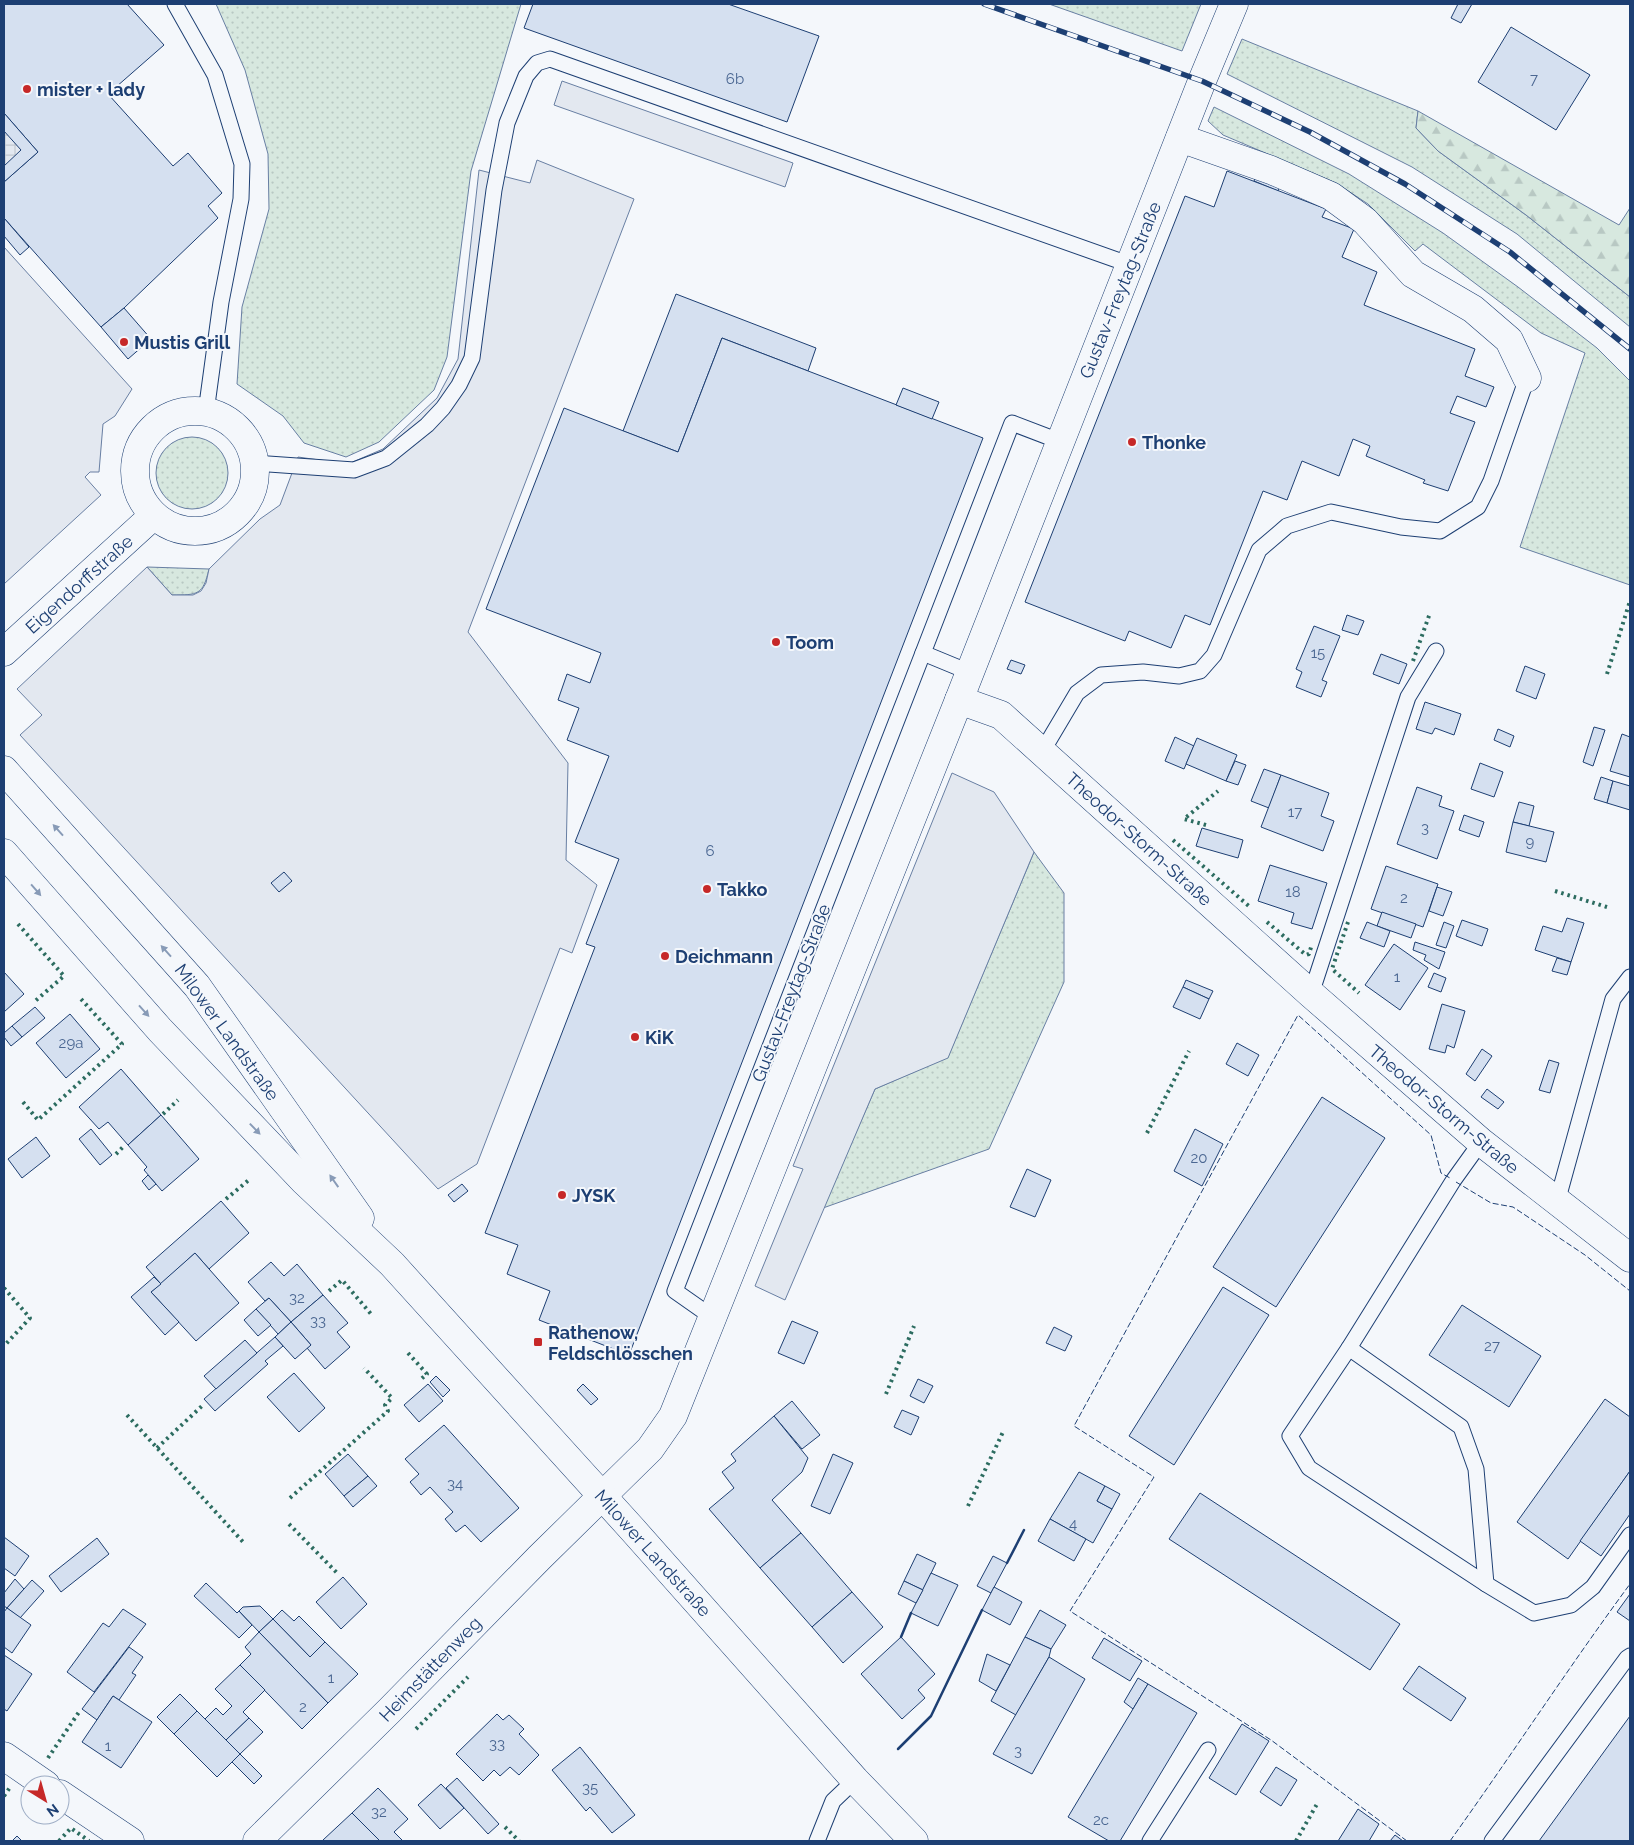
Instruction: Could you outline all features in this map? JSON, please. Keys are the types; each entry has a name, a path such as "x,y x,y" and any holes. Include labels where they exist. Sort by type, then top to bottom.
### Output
{"street":[{"name":"Gustav-Freytag-Straße","path":"602,1496 650,1448 673,1416 1234,4"},
{"path":"1180,138 1271,170 1331,196 1365,221 1413,274 1473,309 1510,340 1527,378"},
{"path":"183,412 206,412 224,419 238,430 246,440 254,463 252,490 247,501 235,516 218,527 191,532 177,530 165,524 153,516 144,505 136,485 135,464 138,450 144,438 162,420 183,412"},
{"name":"Eigendorffstraße","path":"4,652 153,516"},
{"name":"Theodor-Storm-Straße","path":"959,700 1001,716 1311,994 1481,1142 1630,1258"},
{"name":"Milower Landstraße","path":"4,770 198,986 392,1264"},
{"name":"Milower Landstraße","path":"4,853 160,1030 304,1181 392,1264 856,1780 914,1841"},
{"name":"Heimstättenweg","path":"257,1841 602,1496"},
{"path":"4,1756 32,1775"},
{"path":"70,1801 130,1841"}],"lane":[{"path":"175,4 215,75 242,164 241,199 221,302 206,412"},
{"path":"254,463 354,470 386,458 443,408 459,385 472,358 494,190 507,123 526,76 537,62 550,59 1131,265"},
{"path":"1042,752 1077,693 1101,675 1143,672 1179,676 1200,671 1214,655 1259,550 1287,526 1331,512 1401,527 1440,531 1478,507 1491,481 1527,378"},
{"name":"Gustav-Freytag-Straße","path":"712,1317 675,1291 1012,423 1059,442"},
{"path":"1311,994 1408,697 1436,651"},
{"path":"923,654 969,672"},
{"path":"1557,1202 1613,999 1630,977"},
{"path":"1481,1142 1453,1181 1349,1348 1290,1436 1309,1468 1486,1584 1534,1613 1571,1605 1593,1587 1630,1535"},
{"path":"1349,1348 1461,1427 1476,1468 1486,1584"},
{"path":"1492,1841 1630,1656"},
{"path":"1150,1841 1208,1750"},
{"path":"817,1841 833,1801 856,1780"}],"green space":[{"path":"216,4 521,4 471,171 447,357 434,390 379,442 346,457 304,443 283,416 237,384 242,307 269,209 268,154 245,70"},
{"path":"1049,4 1201,4 1182,51"},
{"path":"1242,39 1418,111 1416,128 1438,151 1526,215 1630,297 1630,327 1517,234 1412,167 1227,74"},
{"path":"1214,107 1349,174 1443,233 1518,287 1597,348 1630,381 1630,585 1520,547 1585,353 1541,333 1423,244 1415,251 1368,204 1336,183 1223,135 1208,121"},
{"path":"1418,111 1619,225 1630,208 1630,297 1526,215 1438,151 1416,128"},
{"path":"192,437 206,440 218,447 225,459 228,473 225,487 218,499 206,506 192,509 178,506 166,499 159,487 156,473 159,459 166,447 178,440"},
{"path":"147,567 209,569 202,589 198,592 188,595 172,595"},
{"path":"1034,852 1064,893 1064,982 989,1149 823,1208 875,1089 948,1057"}],"shaded area":[{"path":"562,81 793,163 785,187 554,105"},
{"path":"4,113 38,152 4,182"},
{"path":"537,160 634,199 468,632 568,763 566,860 597,885 572,953 560,948 477,1164 438,1189 20,735 42,715 17,689 147,567 172,595 193,595 201,591 206,583 209,569 260,519 280,505 298,457 348,464 383,449 437,398 458,359 479,170 530,183"},
{"path":"4,247 132,389 115,416 103,424 99,472 90,472 85,477 101,495 4,584"},
{"path":"952,773 994,792 1034,852 948,1058 875,1089 785,1300 755,1286 803,1169 793,1166"}],"building":[{"path":"4,4 127,4 164,45 108,94 173,166 188,153 222,193 208,206 218,218 124,308 101,327 4,218 4,182 38,152 4,113"},
{"path":"533,4 728,4 819,36 787,122 524,28"},
{"path":"1458,4 1472,4 1461,23 1451,18"},
{"path":"1511,27 1590,75 1556,130 1478,82"},
{"path":"4,113 38,152 4,182 4,166 21,150 4,131"},
{"path":"1258,169 1283,179 1278,191 1254,181"},
{"path":"1227,171 1326,209 1322,217 1354,229 1342,257 1377,272 1364,305 1475,349 1465,376 1494,387 1486,407 1457,396 1450,413 1475,422 1448,491 1423,483 1425,480 1366,456 1370,446 1353,439 1339,476 1302,461 1287,500 1263,491 1210,625 1185,615 1171,648 1129,631 1125,641 1025,602 1185,196 1214,207"},
{"path":"4,218 29,247 20,255 4,236"},
{"path":"676,294 816,348 808,371 722,338 678,452 623,431"},
{"path":"124,308 151,339 128,359 101,327"},
{"path":"722,338 983,438 629,1355 539,1320 550,1291 507,1274 518,1245 485,1233 595,947 586,944 619,859 575,842 609,756 567,740 579,708 558,700 567,674 590,683 601,653 486,609 564,408 678,452"},
{"path":"903,388 939,402 932,419 896,405"},
{"path":"1347,615 1364,621 1358,635 1342,630"},
{"path":"1314,626 1340,636 1322,680 1327,682 1321,697 1296,687 1302,672 1296,669"},
{"path":"1381,654 1407,664 1399,684 1373,674"},
{"path":"1011,660 1025,665 1021,674 1007,669"},
{"path":"1525,666 1545,674 1536,699 1516,691"},
{"path":"1425,702 1461,714 1454,735 1435,728 1432,734 1416,729"},
{"path":"1594,727 1605,730 1593,766 1583,762"},
{"path":"1498,729 1514,736 1510,747 1494,740"},
{"path":"1622,734 1630,737 1630,777 1610,771"},
{"path":"1175,737 1194,746 1184,769 1165,761"},
{"path":"1197,738 1237,755 1226,781 1186,764"},
{"path":"1235,761 1246,765 1238,785 1226,781"},
{"path":"1480,763 1503,772 1494,797 1471,789"},
{"path":"1264,769 1281,775 1269,808 1251,801"},
{"path":"1281,775 1329,793 1321,816 1334,821 1323,851 1261,827"},
{"path":"1601,777 1613,781 1607,803 1594,799"},
{"path":"1613,781 1630,786 1630,810 1607,803"},
{"path":"1417,787 1442,796 1439,806 1454,811 1437,859 1397,844"},
{"path":"1519,802 1534,806 1529,826 1513,822"},
{"path":"1464,815 1484,822 1479,837 1459,830"},
{"path":"1513,822 1554,832 1546,862 1506,852"},
{"path":"1202,828 1243,840 1238,858 1196,846"},
{"path":"1270,865 1327,883 1312,929 1291,923 1294,913 1258,901"},
{"path":"1386,866 1438,884 1423,927 1371,909"},
{"path":"284,872 292,881 279,892 271,883"},
{"path":"1437,887 1452,892 1443,916 1429,911"},
{"path":"1382,912 1416,924 1411,938 1377,926"},
{"path":"1567,918 1584,923 1571,962 1535,950 1543,926 1562,932"},
{"path":"1462,920 1488,929 1482,946 1456,936"},
{"path":"1367,922 1390,931 1384,947 1360,938"},
{"path":"1444,922 1454,926 1446,948 1436,945"},
{"path":"1415,942 1445,952 1439,969 1424,960 1426,955 1413,950"},
{"path":"1394,944 1428,968 1400,1010 1365,985"},
{"path":"1557,958 1571,962 1567,975 1552,971"},
{"path":"4,972 24,994 4,1012"},
{"path":"1434,973 1446,978 1441,992 1428,987"},
{"path":"1186,980 1213,991 1209,999 1183,987"},
{"path":"1183,987 1209,999 1200,1019 1173,1007"},
{"path":"1442,1004 1465,1011 1454,1048 1447,1045 1445,1053 1429,1049"},
{"path":"35,1007 45,1018 22,1037 12,1026"},
{"path":"70,1014 100,1049 66,1078 36,1043"},
{"path":"12,1026 22,1037 11,1046 4,1037 4,1033"},
{"path":"1237,1043 1259,1055 1248,1076 1226,1064"},
{"path":"1482,1049 1492,1056 1475,1081 1466,1074"},
{"path":"1549,1060 1559,1063 1550,1093 1539,1090"},
{"path":"121,1069 161,1115 128,1145 108,1122 99,1129 79,1107"},
{"path":"1487,1089 1504,1102 1498,1109 1481,1097"},
{"path":"1322,1097 1385,1138 1276,1307 1213,1267"},
{"path":"161,1115 199,1159 162,1191 144,1170 147,1167 128,1145"},
{"path":"91,1129 112,1155 100,1165 79,1139"},
{"path":"1195,1129 1223,1144 1202,1186 1174,1171"},
{"path":"36,1137 50,1156 22,1178 8,1159"},
{"path":"1027,1169 1051,1180 1035,1217 1010,1207"},
{"path":"148,1175 156,1184 149,1190 142,1181"},
{"path":"462,1184 468,1191 454,1202 448,1195"},
{"path":"221,1201 249,1233 209,1269 195,1253 161,1284 146,1267"},
{"path":"195,1253 239,1303 196,1341 151,1292"},
{"path":"271,1262 284,1276 297,1264 323,1295 291,1322 269,1298 265,1301 248,1282"},
{"path":"154,1277 161,1284 151,1292 179,1322 165,1335 131,1297"},
{"path":"1223,1287 1269,1315 1174,1465 1129,1436"},
{"path":"323,1295 348,1323 337,1332 350,1347 325,1369 307,1348 311,1345 291,1322"},
{"path":"269,1298 291,1322 278,1334 256,1309"},
{"path":"1462,1305 1541,1356 1509,1407 1429,1355"},
{"path":"256,1309 271,1325 258,1336 244,1320"},
{"path":"792,1321 818,1332 804,1364 778,1353"},
{"path":"291,1322 311,1345 295,1359 275,1337"},
{"path":"1054,1327 1072,1336 1065,1351 1046,1343"},
{"path":"275,1337 283,1346 265,1361 268,1364 215,1411 204,1399"},
{"path":"245,1340 257,1353 216,1389 204,1376"},
{"path":"294,1373 325,1408 299,1432 267,1397"},
{"path":"436,1376 450,1390 443,1397 430,1382"},
{"path":"918,1379 933,1386 924,1403 910,1396"},
{"path":"428,1384 443,1401 419,1422 404,1405"},
{"path":"583,1384 598,1399 591,1405 577,1390"},
{"path":"1605,1399 1630,1417 1630,1471 1568,1559 1517,1522"},
{"path":"792,1401 820,1435 802,1449 774,1416"},
{"path":"902,1410 919,1417 911,1435 894,1427"},
{"path":"774,1416 808,1458 802,1472 772,1500 801,1533 760,1568 709,1509 734,1488 722,1472 736,1461 731,1454"},
{"path":"444,1425 519,1508 481,1542 465,1525 456,1532 445,1519 453,1512 430,1487 421,1495 410,1482 419,1474 405,1459"},
{"path":"348,1454 368,1476 344,1496 325,1474"},
{"path":"833,1454 853,1463 830,1514 811,1506"},
{"path":"1630,1471 1630,1514 1601,1556 1580,1541"},
{"path":"1079,1472 1105,1486 1097,1501 1112,1509 1093,1543 1050,1519"},
{"path":"368,1476 377,1486 353,1507 344,1496"},
{"path":"1105,1486 1120,1494 1112,1509 1097,1501"},
{"path":"1200,1493 1400,1624 1370,1670 1169,1539"},
{"path":"1050,1519 1086,1539 1074,1561 1038,1541"},
{"path":"801,1533 852,1592 812,1627 760,1568"},
{"path":"4,1537 29,1556 15,1576 4,1568"},
{"path":"97,1538 109,1554 61,1592 49,1576"},
{"path":"917,1554 936,1563 923,1590 904,1581"},
{"path":"993,1556 1007,1563 991,1593 977,1586"},
{"path":"931,1573 958,1585 938,1626 911,1613"},
{"path":"343,1577 367,1604 341,1629 316,1602"},
{"path":"15,1579 24,1589 7,1608 4,1606 4,1593"},
{"path":"32,1580 44,1591 20,1618 7,1608"},
{"path":"904,1581 923,1590 916,1603 898,1594"},
{"path":"206,1583 237,1613 239,1611 252,1625 239,1638 194,1596"},
{"path":"994,1587 1022,1602 1010,1625 982,1610"},
{"path":"852,1592 883,1627 843,1663 812,1627"},
{"path":"1630,1594 1630,1621 1617,1612"},
{"path":"260,1606 273,1619 259,1632 239,1611 243,1607"},
{"path":"7,1608 31,1625 12,1653 4,1647 4,1612"},
{"path":"123,1609 146,1624 94,1692 67,1672 103,1623 109,1627"},
{"path":"282,1610 294,1621 299,1616 325,1642 310,1657 273,1619"},
{"path":"1040,1610 1066,1625 1051,1649 1025,1637"},
{"path":"273,1619 310,1657 325,1642 358,1674 328,1703 259,1632"},
{"path":"259,1632 328,1703 302,1729 240,1665 251,1654 245,1647"},
{"path":"901,1637 935,1674 918,1690 925,1698 902,1719 861,1674"},
{"path":"1025,1637 1051,1649 1049,1657 1016,1715 991,1701"},
{"path":"1104,1638 1142,1661 1130,1681 1092,1658"},
{"path":"129,1647 143,1657 132,1673 136,1675 119,1700 113,1696 97,1720 82,1709"},
{"path":"987,1654 1010,1665 996,1691 979,1681"},
{"path":"4,1655 32,1674 7,1711 4,1709"},
{"path":"1049,1657 1085,1679 1032,1774 993,1754"},
{"path":"240,1665 265,1690 243,1712 249,1718 226,1740 205,1719 216,1708 223,1715 232,1706 215,1689"},
{"path":"1419,1666 1466,1698 1451,1721 1403,1689"},
{"path":"1138,1678 1148,1684 1133,1709 1124,1702"},
{"path":"1148,1684 1197,1713 1120,1841 1109,1841 1068,1817"},
{"path":"180,1694 197,1711 174,1734 157,1717"},
{"path":"113,1696 152,1722 121,1768 82,1742"},
{"path":"197,1711 240,1754 217,1777 174,1734"},
{"path":"497,1714 503,1720 509,1715 524,1729 519,1734 539,1755 519,1775 510,1767 500,1776 494,1770 483,1781 456,1754"},
{"path":"1630,1716 1629,1841 1539,1841"},
{"path":"249,1718 263,1732 240,1754 226,1740"},
{"path":"1242,1724 1269,1741 1236,1795 1209,1778"},
{"path":"580,1747 635,1815 612,1833 590,1807 586,1811 552,1770"},
{"path":"240,1754 262,1776 254,1784 232,1762"},
{"path":"1276,1767 1297,1780 1281,1806 1260,1792"},
{"path":"457,1778 499,1824 488,1834 446,1788"},
{"path":"441,1784 464,1808 440,1829 418,1805"},
{"path":"378,1788 408,1819 394,1832 403,1841 380,1841 352,1813"},
{"path":"1358,1809 1379,1824 1369,1841 1338,1841"},
{"path":"352,1813 380,1841 323,1840"},
{"path":"1395,1835 1403,1841 1390,1841"},
{"path":"17,1836 22,1841 12,1841"}],"railway":[{"path":"984,4 1202,81 1310,132 1405,184 1510,252 1630,349"}],"hedge":[{"path":"1607,674 1630,601"},
{"path":"1413,661 1430,613"},
{"path":"1206,825 1184,819 1218,791"},
{"path":"1173,840 1250,907"},
{"path":"1555,891 1607,907"},
{"path":"1267,922 1306,955 1309,954 1312,944"},
{"path":"1348,922 1332,969 1359,993"},
{"path":"18,924 64,976 34,1002"},
{"path":"23,1102 38,1120 122,1044 81,999"},
{"path":"1147,1133 1189,1051"},
{"path":"163,1114 178,1100"},
{"path":"116,1154 125,1145"},
{"path":"226,1199 250,1179"},
{"path":"329,1291 342,1280 371,1314"},
{"path":"4,1288 30,1318 4,1346"},
{"path":"886,1394 914,1326"},
{"path":"408,1353 427,1374 420,1380"},
{"path":"290,1498 388,1411 385,1405 392,1398 364,1368"},
{"path":"157,1448 203,1405"},
{"path":"127,1415 244,1543"},
{"path":"968,1506 1003,1432"},
{"path":"289,1524 339,1575"},
{"path":"416,1729 468,1677"},
{"path":"48,1758 79,1712"},
{"path":"4,1796 11,1786"},
{"path":"1296,1841 1317,1804"},
{"path":"505,1827 519,1841"},
{"path":"59,1841 71,1828 89,1841"}],"fence":[{"path":"1407,1841 1271,1740 1070,1611 1154,1477 1074,1426 1298,1015 1431,1135 1441,1173 1450,1178"},
{"path":"1456,1182 1491,1203 1513,1207 1585,1255 1630,1291"},
{"path":"1450,1841 1630,1584"}],"wall":[{"path":"1007,1563 1024,1530"},
{"path":"898,1749 931,1716 982,1610"},
{"path":"901,1637 911,1613"}],"place":[{"name":"mister + lady","path":"27,89"},
{"name":"Mustis Grill","path":"124,342"},
{"name":"Thonke","path":"1132,442"},
{"name":"Toom","path":"776,642"},
{"name":"Takko","path":"707,889"},
{"name":"Deichmann","path":"665,956"},
{"name":"KiK","path":"635,1037"},
{"name":"JYSK","path":"562,1195"},
{"name":"Rathenow, Feldschlösschen","path":"538,1342"}]}
